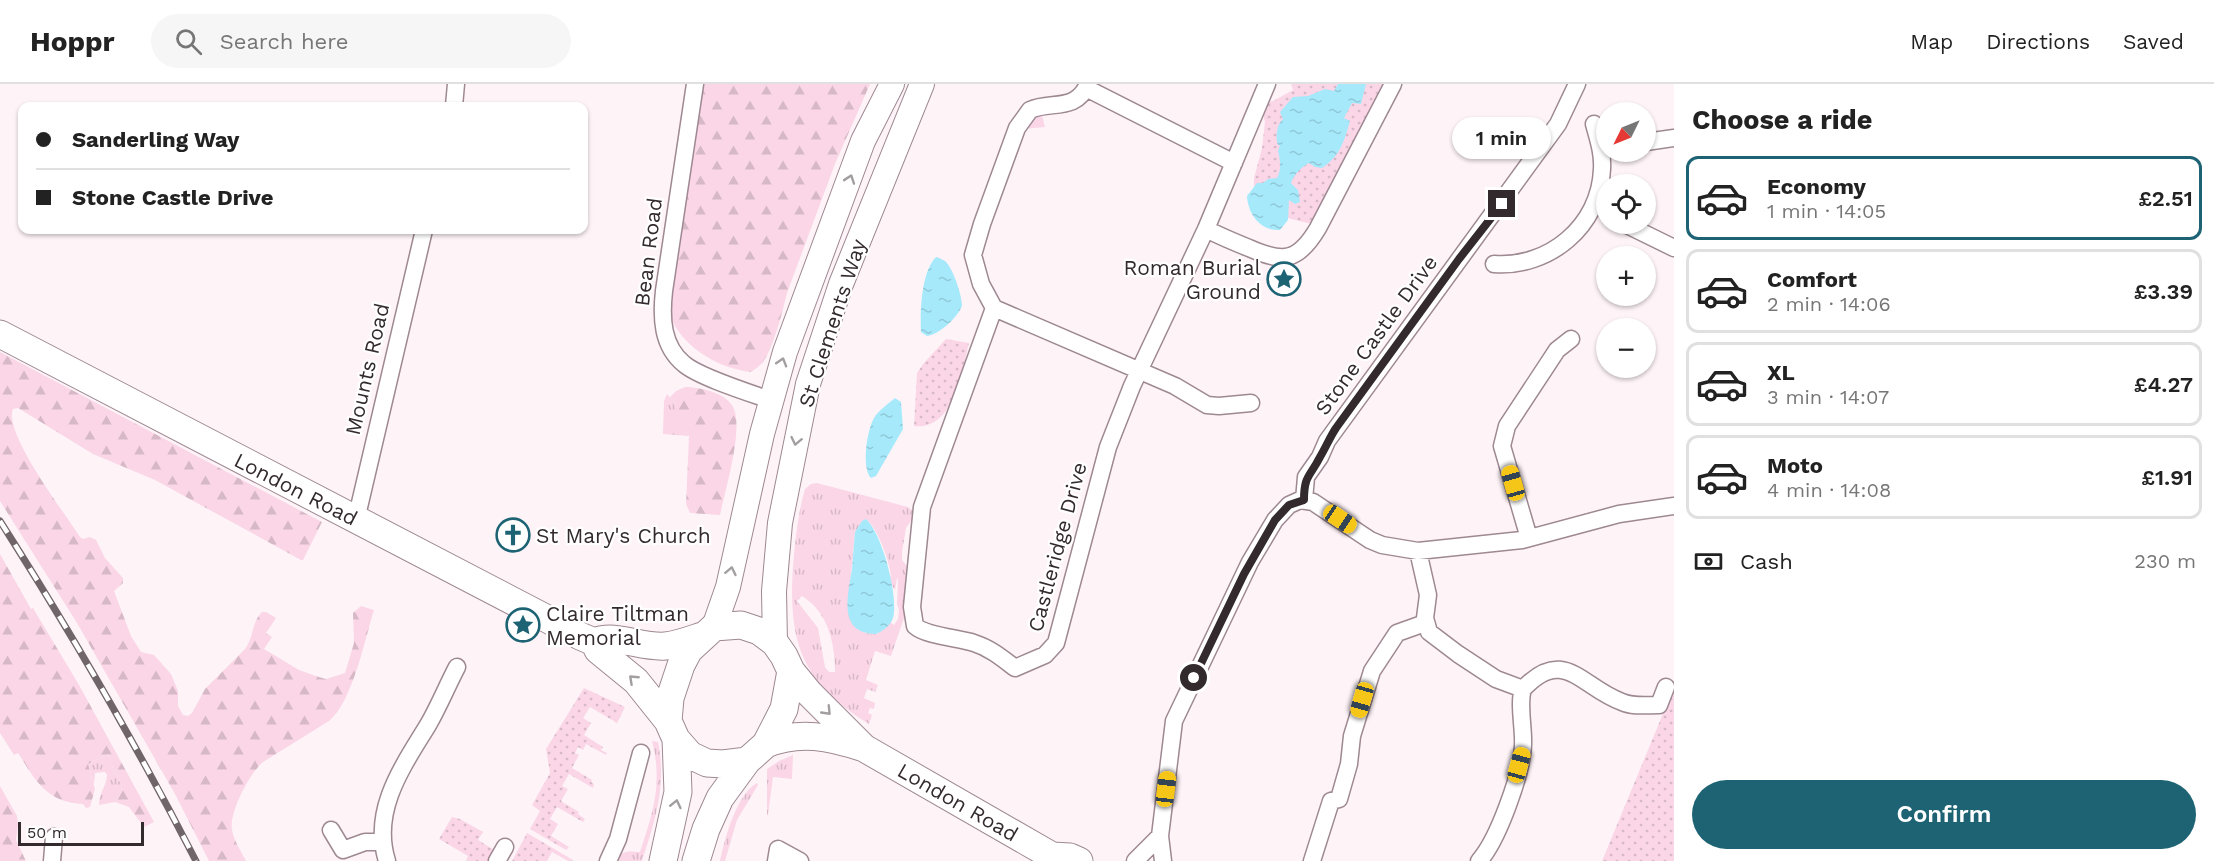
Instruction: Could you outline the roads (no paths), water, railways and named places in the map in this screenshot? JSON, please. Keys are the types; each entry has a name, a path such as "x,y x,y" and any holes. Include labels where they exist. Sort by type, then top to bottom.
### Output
{"main road":[{"name":"St Clements Way","path":"708,632 728,587 770,400 801,306 863,141 892,84"},
{"name":"St Clements Way","path":"775,643 774,591 780,523 808,384 841,284 922,84"},
{"name":"London Road","path":"0,334 594,642 598,650 636,681 672,730"},
{"path":"663,861 678,792 670,698 681,665 689,650 708,632 741,625 759,631 775,643 784,656 791,671 784,709 756,753 720,798 706,829 696,861"},
{"name":"London Road","path":"594,642 606,637 640,646 666,646 708,632"},
{"name":"London Road","path":"791,671 809,693 864,748"},
{"path":"672,730 690,755 707,763 723,764 756,753"},
{"name":"London Road","path":"756,753 782,738 806,735 831,738 864,748 1054,859 1070,857 1079,861"}],"street":[{"path":"454,102 456,84"},
{"name":"Bean Road","path":"694,84 664,291 662,318 664,332 671,347 684,364 770,400"},
{"name":"Castleridge Drive","path":"994,308 922,507 912,607 913,620 919,629 977,644 995,653 1015,668 1045,655 1057,641 1106,452 1140,370 1206,229 1267,84"},
{"path":"1206,229 1275,258 1286,257 1302,249 1318,228 1393,84"},
{"name":"Stone Castle Drive","path":"1304,500 1305,480 1320,457 1325,444 1417,315 1502,204 1558,124 1577,84"},
{"path":"1234,163 1087,86 1068,104 1032,109 1019,124 973,255 981,284 994,308 1140,370 1209,405 1251,403"},
{"path":"1594,124 1596,129"},
{"path":"1656,141 1674,138"},
{"path":"1494,264 1521,263 1552,251 1571,238 1596,215"},
{"name":"Mounts Road","path":"356,520 423,234"},
{"path":"1645,234 1674,248"},
{"path":"1529,538 1502,446 1503,436 1507,426 1557,350 1571,339"},
{"path":"1162,861 1160,836 1174,721 1230,601 1257,550 1280,513 1289,505 1304,500 1320,505 1370,540 1418,551 1529,538 1619,514 1674,506"},
{"path":"1418,551 1428,595 1425,623 1428,631 1434,638 1496,679 1523,689"},
{"path":"1312,861 1331,801 1339,799 1348,768 1352,736 1372,671 1397,633 1425,623"},
{"path":"387,861 382,842 387,802 399,771 429,722 457,667"},
{"path":"1479,861 1491,847 1502,822 1523,748 1521,698 1523,689 1553,669 1567,671 1605,695 1631,705 1659,705 1666,687"},
{"path":"608,861 618,839 641,753"},
{"path":"331,830 343,850 365,842 382,842"},
{"path":"1135,861 1160,836"},
{"path":"52,861 54,837"},
{"path":"777,855 800,861"}],"water":[{"path":"1338,84 1366,84 1361,104 1352,103 1344,118 1350,121 1346,136 1333,159 1322,168 1309,163 1298,172 1291,183 1298,190 1300,202 1295,204 1289,200 1288,220 1280,230 1267,228 1256,220 1247,196 1257,183 1277,178 1279,175 1280,145 1277,142 1277,135 1279,124 1283,119 1280,112 1293,97 1308,96 1325,89 1334,91"},
{"path":"936,257 945,261 951,269 959,289 962,306 948,325 927,336 921,332 922,293 927,272"},
{"path":"895,398 901,402 903,429 876,476 871,478 866,466 866,449 871,424 876,415"},
{"path":"866,519 878,537 888,566 894,596 892,621 876,634 855,628 848,611 855,532"}],"railway":[{"path":"0,521 102,688 196,861"}],"place":[{"name":"Roman Burial Ground","path":"1284,279"},
{"name":"St Mary's Church","path":"513,535"},
{"name":"Claire Tiltman Memorial","path":"523,625"}]}
